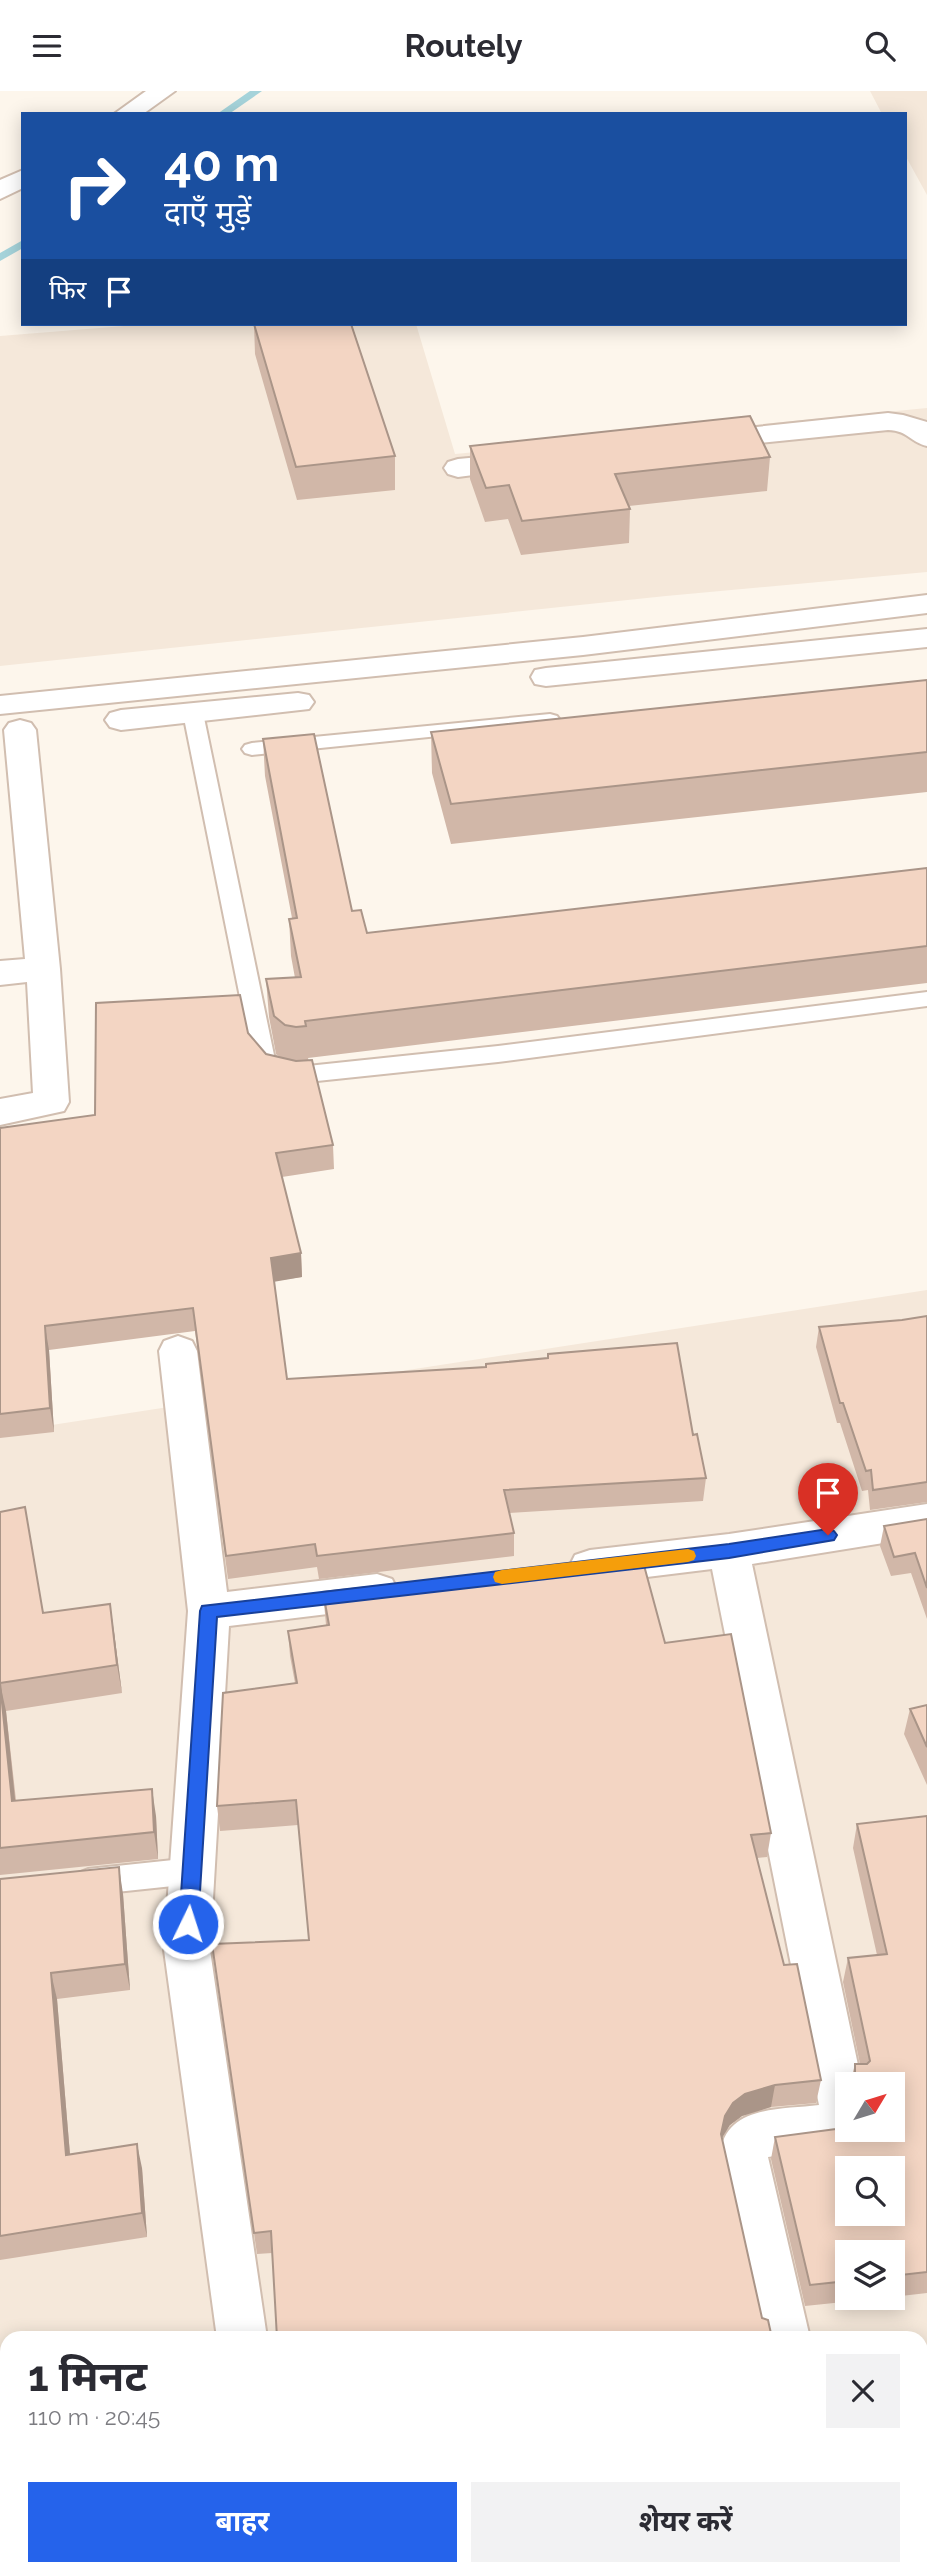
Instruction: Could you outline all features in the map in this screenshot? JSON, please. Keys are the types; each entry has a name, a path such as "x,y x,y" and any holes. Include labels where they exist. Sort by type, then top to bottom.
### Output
{"street":[{"path":"129,112 163,91"},
{"path":"0,191 21,178"},
{"path":"679,444 873,422 913,425 923,431 927,438"},
{"path":"458,468 555,458"},
{"path":"7,722 583,646 927,604"},
{"path":"7,722 193,713 927,638"},
{"path":"0,1112 51,1102 43,969 7,722"},
{"path":"0,973 43,969"},
{"path":"178,1351 209,1611 187,1950 241,2331"},
{"path":"551,1571 729,1551 927,1520"},
{"path":"729,1551 843,2107 841,2117 833,2125 755,2136 745,2144 744,2156 783,2331"},
{"path":"209,1611 414,1587"}],"lane":[{"path":"193,713 263,1056 270,1066 281,1073 298,1075 498,1054 927,999"},
{"path":"252,749 569,718"},
{"path":"55,1885 191,1871"}],"shaded area":[{"path":"870,91 927,91 927,195 907,159 907,112 881,112"},
{"path":"124,326 417,326 455,454 927,408 927,572 666,596 0,666 0,336"},
{"path":"927,1290 927,2331 0,2331 0,1433"}],"building":[{"path":"255,326 352,326 395,456 296,467"},
{"path":"750,416 770,457 615,474 630,509 522,521 509,485 486,488 470,446"},
{"path":"927,680 927,752 451,804 431,732"},
{"path":"314,734 352,911 361,910 367,933 927,868 927,946 305,1021 306,1026 285,1025 274,1016 266,979 301,977 289,919 297,918 263,739"},
{"path":"240,995 248,1033 266,1054 296,1061 312,1060 333,1145 276,1153 301,1253 271,1258 287,1379 486,1367 486,1364 548,1358 548,1354 677,1343 693,1435 697,1434 706,1478 504,1490 514,1533 317,1556 315,1544 226,1556 193,1308 45,1326 50,1408 0,1414 0,1128 95,1115 96,1003"},
{"path":"927,1316 927,1482 873,1490 871,1470 866,1471 843,1403 840,1403 819,1327"},
{"path":"25,1507 43,1613 110,1604 117,1665 0,1683 0,1512"},
{"path":"927,1519 927,1588 915,1553 894,1557 884,1526"},
{"path":"642,1558 665,1643 731,1634 771,1833 751,1835 784,1965 797,1964 821,2080 775,2085 745,2094 733,2103 725,2116 721,2134 762,2318 768,2320 770,2331 277,2331 271,2231 254,2233 212,1944 309,1940 296,1800 217,1806 223,1693 297,1683 288,1631 329,1625 323,1592"},
{"path":"0,1683 12,1801 152,1789 154,1832 0,1848"},
{"path":"927,1705 927,1747 910,1709"},
{"path":"927,1816 927,2272 905,2275 905,2240 835,2240 835,2282 810,2285 775,2137 835,2129 835,2142 905,2142 905,2072 855,2072 855,2064 867,2064 870,2061 848,1958 887,1954 857,1824"},
{"path":"119,1867 125,1964 51,1973 66,2155 137,2144 142,2213 0,2236 0,1879"}],"waterway":[{"path":"225,112 257,91"},
{"path":"0,258 21,244"}],"slow traffic":[{"path":"502,1577 688,1556"}],"route":[{"path":"188,1924 209,1611 729,1551 828,1535"}]}
